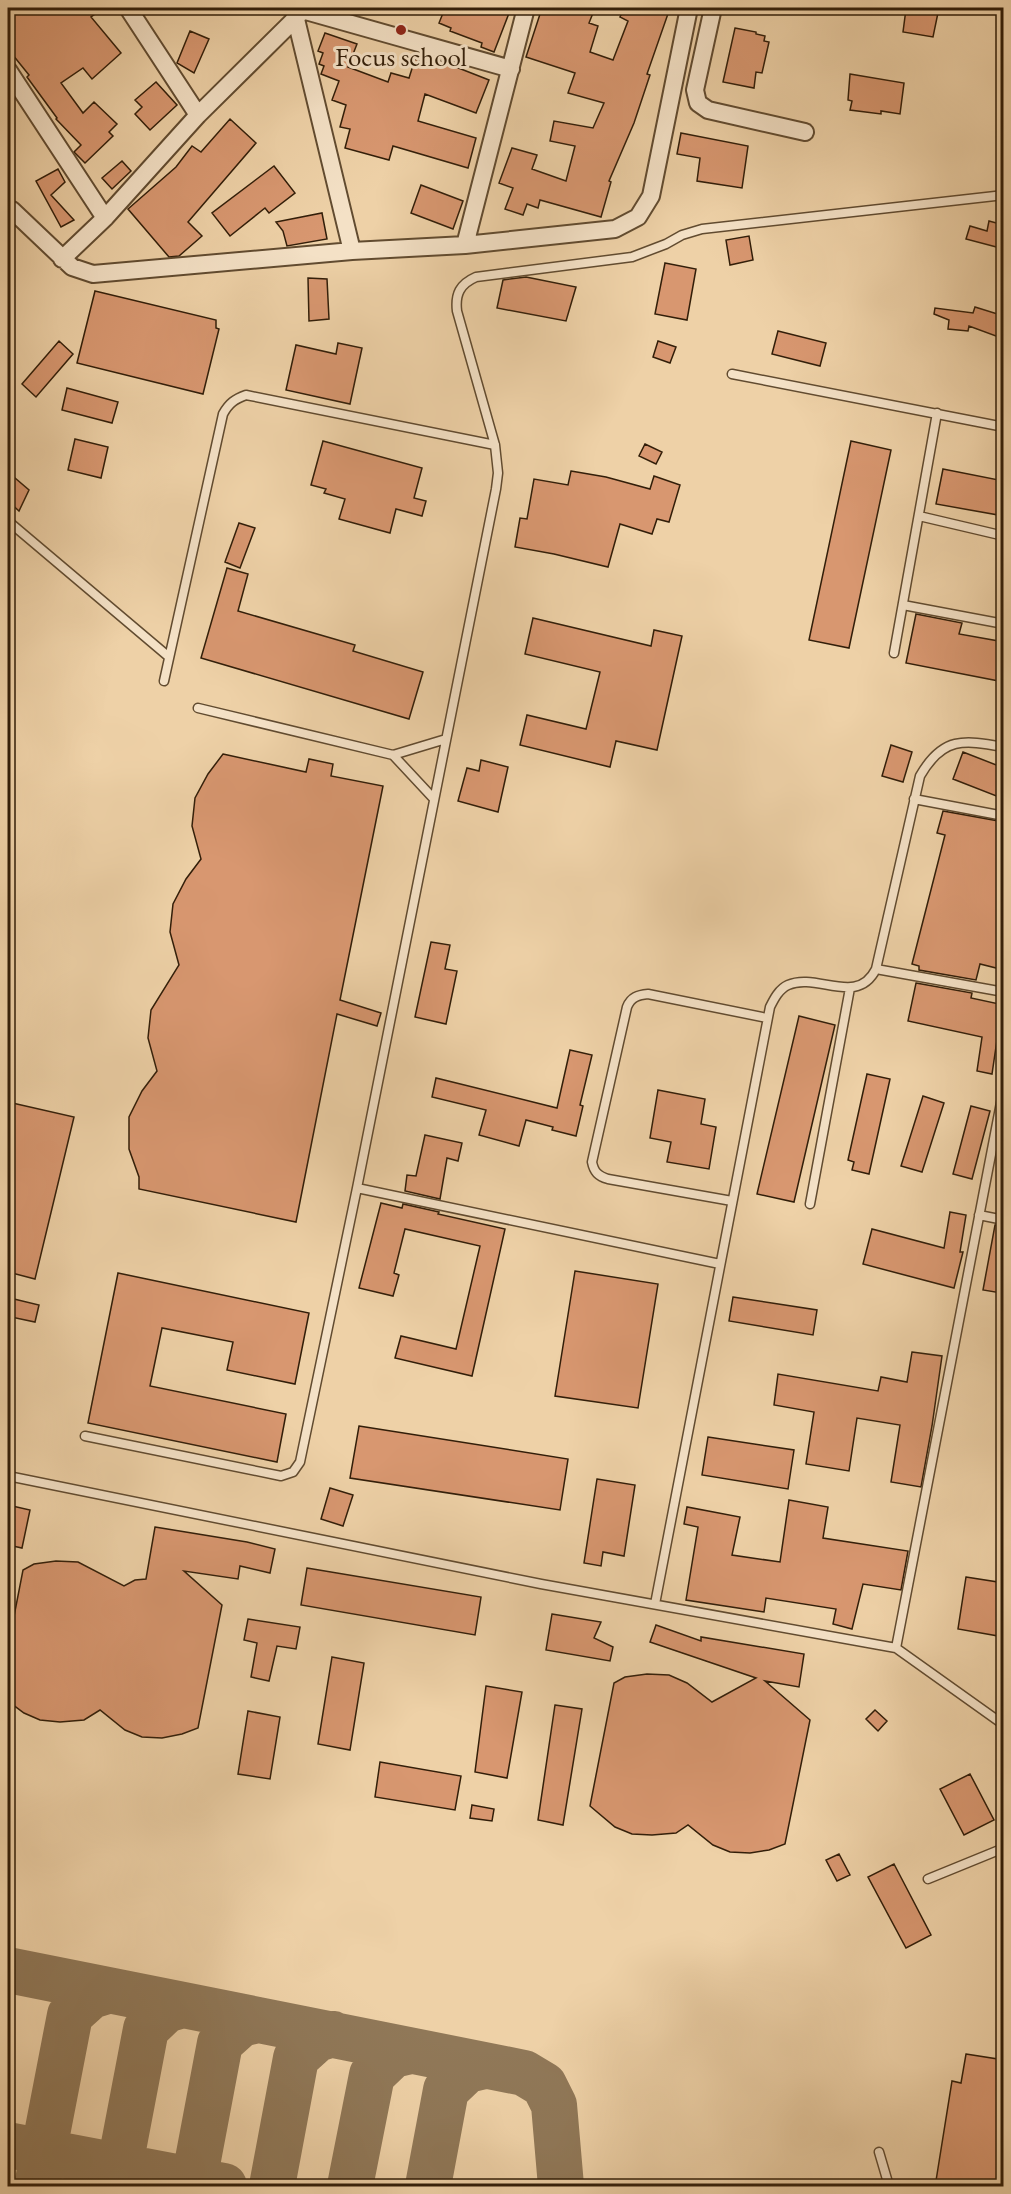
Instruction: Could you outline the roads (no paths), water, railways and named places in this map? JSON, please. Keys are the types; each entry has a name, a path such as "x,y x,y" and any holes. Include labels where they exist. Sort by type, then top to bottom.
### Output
{"street":[{"path":"128,8 198,116"},
{"path":"465,244 526,8"},
{"path":"8,210 12,210 72,267 93,274 352,251 465,244 615,229 638,217 651,196 689,8"},
{"path":"713,8 695,90 699,103 708,110 805,132"},
{"path":"62,259 105,218 198,116 299,11"},
{"path":"299,11 511,69"},
{"path":"299,11 352,251"},
{"path":"8,70 105,218"}],"lane":[{"path":"85,1436 281,1476 293,1472 300,1462 496,489 498,473 495,445 457,311 456,301 459,290 466,281 476,277 632,257 682,235 702,229 1004,195"},
{"path":"732,374 1004,427"},
{"path":"164,681 224,414 228,405 236,399 246,395 495,445"},
{"path":"894,653 937,413"},
{"path":"919,516 1004,536"},
{"path":"8,521 170,657"},
{"path":"903,605 1004,624"},
{"path":"198,708 393,755 446,739"},
{"path":"655,1604 766,1018 770,1007 777,994 787,985 800,982 850,988 866,983 876,969 914,799 920,776 927,763 939,752 968,741 1004,747"},
{"path":"393,755 434,799"},
{"path":"914,799 1004,816"},
{"path":"876,969 1004,992"},
{"path":"810,1204 850,988"},
{"path":"732,1201 600,1177 594,1170 592,1162 630,1000 640,994 648,994 766,1018"},
{"path":"896,1648 1004,1087"},
{"path":"357,1188 720,1264"},
{"path":"979,1215 1004,1220"},
{"path":"8,1476 541,1584 896,1648 1004,1725"},
{"path":"928,1879 1004,1848"},
{"path":"879,2152 889,2187"}],"place":[{"name":"Focus school","path":"401,30"}]}
